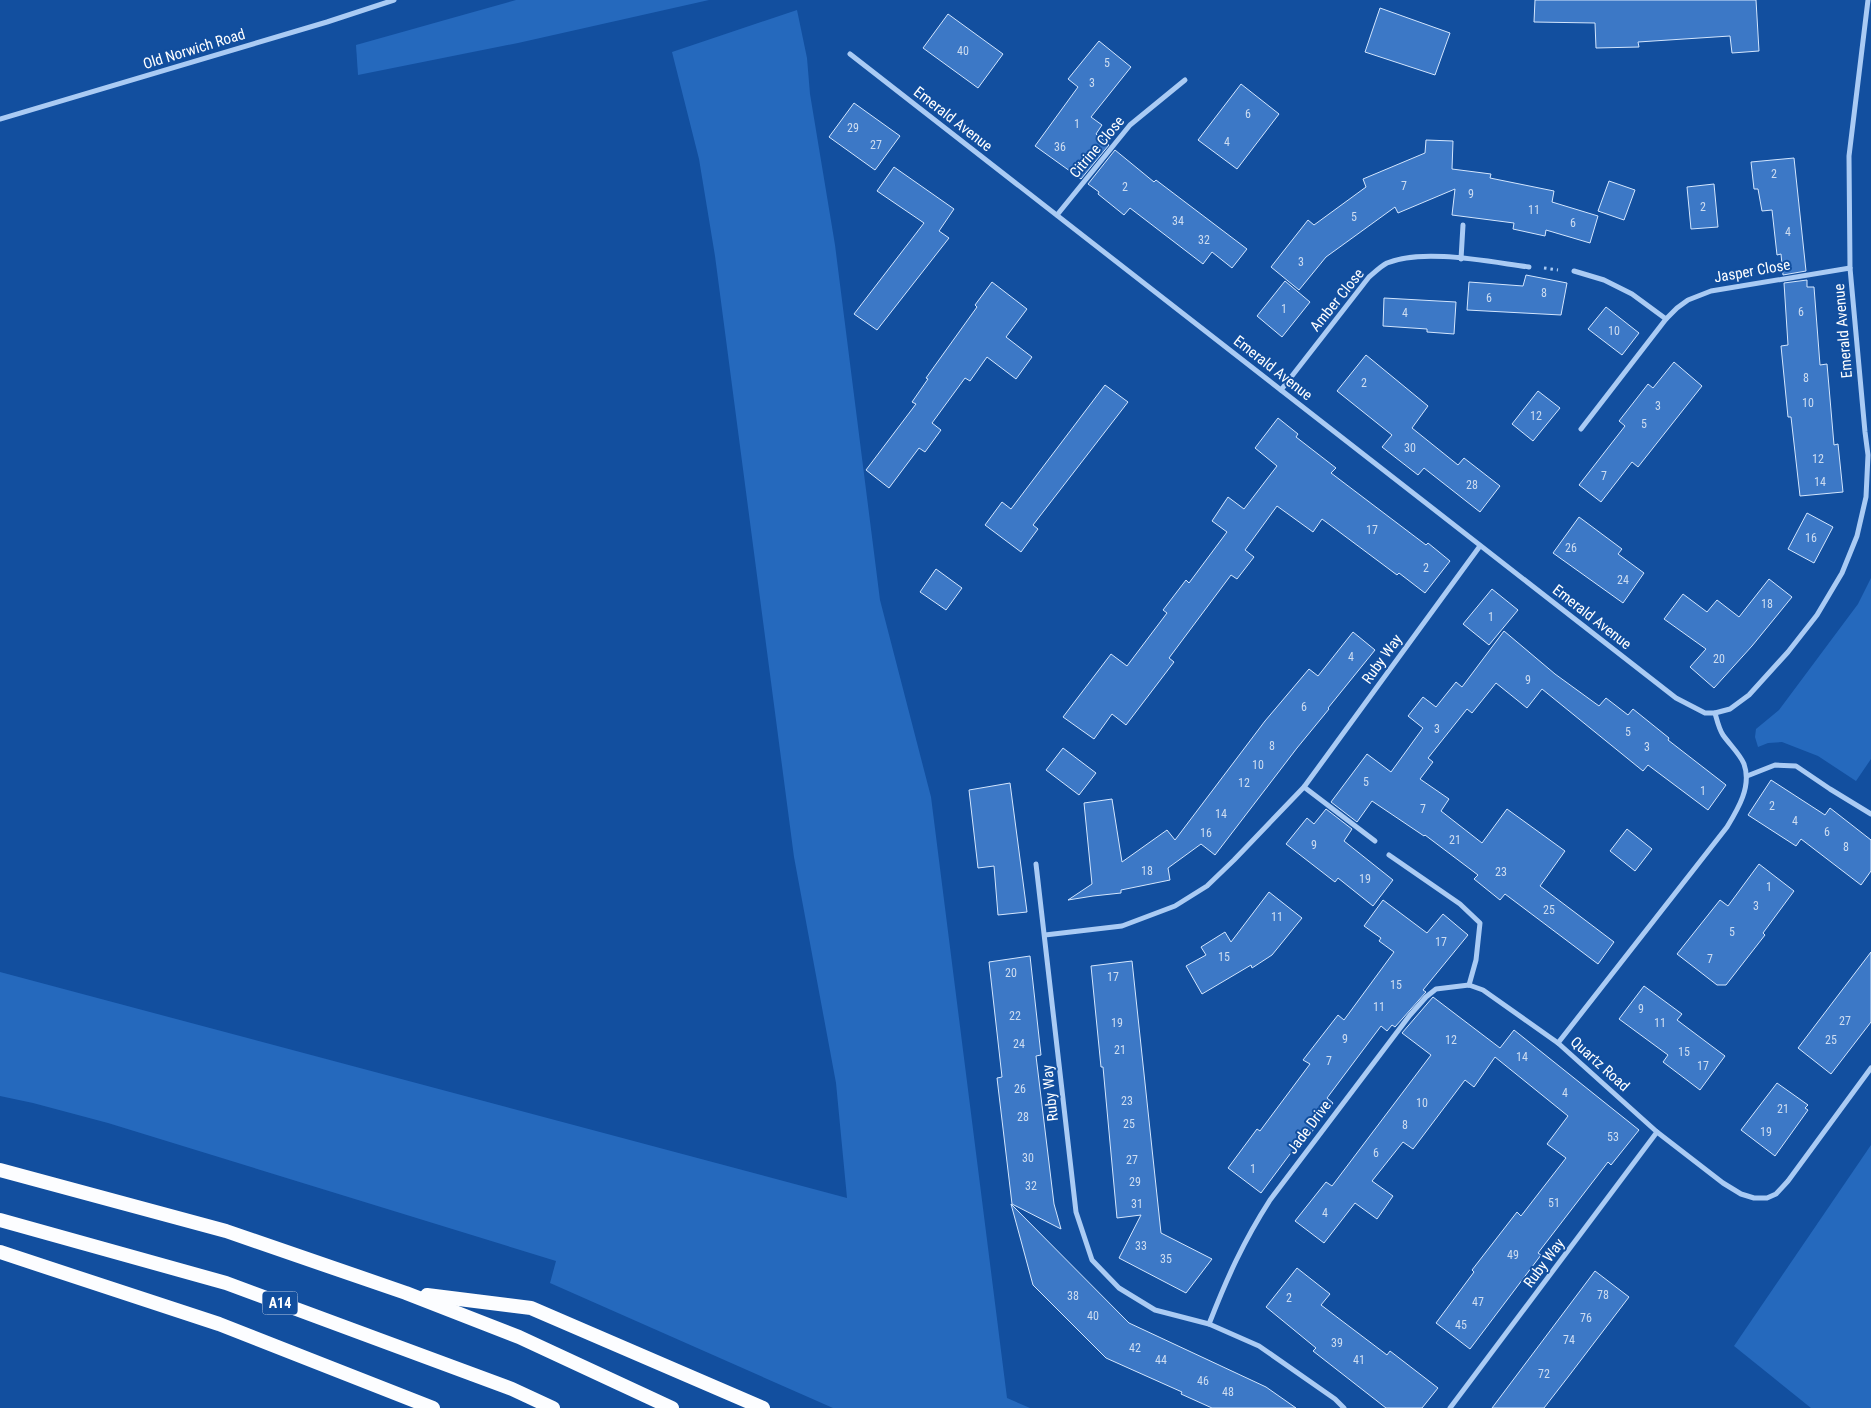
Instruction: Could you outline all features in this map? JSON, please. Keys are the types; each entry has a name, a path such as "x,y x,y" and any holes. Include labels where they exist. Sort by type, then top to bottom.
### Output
{"highway":[{"path":"0,1170 226,1231 406,1293 519,1337 672,1408"},
{"name":"A14","path":"0,1220 226,1283 512,1389 553,1408"},
{"path":"0,1252 219,1324 432,1408"},
{"path":"406,1293 532,1308 763,1408"}],"street":[{"name":"Old Norwich Road","path":"0,120 327,22 394,0"},
{"name":"Emerald Avenue","path":"850,54 1676,698 1705,713 1715,713 1730,709 1749,695 1788,652 1817,615 1842,573 1857,536 1866,497 1868,455 1864,432 1850,268 1849,156 1868,0"},
{"name":"Citrine Close","path":"1057,215 1130,125 1185,80"},
{"path":"1460,259 1464,225"},
{"name":"Amber Close","path":"1280,390 1369,277 1385,263 1404,258 1432,256 1529,267"},
{"name":"Jasper Close","path":"1581,428 1666,319 1688,300 1710,291 1850,268"},
{"path":"1574,271 1604,280 1632,294 1666,319"},
{"name":"Ruby Way","path":"1344,1408 1259,1346 1209,1324 1155,1310 1119,1288 1092,1260 1076,1212 1045,935 1122,926 1175,906 1207,886 1304,787 1480,546"},
{"path":"1715,713 1722,733 1743,763 1747,776 1774,765 1796,766 1871,814"},
{"name":"Quartz Road","path":"1747,776 1743,796 1727,827 1558,1043 1657,1132 1723,1183 1740,1194 1754,1198 1767,1198 1776,1194 1788,1181 1871,1068"},
{"path":"1304,787 1375,841"},
{"path":"1389,855 1460,904 1480,923 1476,960 1469,985"},
{"path":"1036,864 1045,935"},
{"name":"Jade Drive","path":"1209,1324 1232,1265 1265,1207 1426,996 1436,989 1469,985 1495,996 1558,1043"},
{"name":"Ruby Way","path":"1450,1408 1657,1132"}],"path":[{"path":"1529,267 1574,271"}],"shaded area":[{"path":"516,0 709,0 518,43 358,75 356,45"},
{"path":"797,10 807,58 810,94 835,245 880,600 931,797 1007,1398 1030,1408 833,1408 550,1283 556,1261 108,1123 0,1096 0,972 847,1198 836,1083 794,857 715,256 699,159 672,52"},
{"path":"1871,578 1871,759 1856,781 1818,756 1782,742 1768,743 1758,747 1755,737 1756,729 1779,710 1858,604"},
{"path":"1871,1145 1871,1408 1811,1408 1734,1346"}],"building":[{"path":"1535,0 1756,0 1759,51 1732,53 1730,36 1638,42 1639,47 1596,48 1595,23 1534,22"},
{"path":"1380,8 1450,33 1435,75 1365,52"},
{"path":"948,14 1003,54 978,88 923,48"},
{"path":"1099,41 1131,67 1091,117 1102,125 1096,134 1109,145 1081,179 1035,146 1078,87 1068,79"},
{"path":"1241,84 1279,114 1237,169 1198,140"},
{"path":"854,103 900,136 875,170 829,137"},
{"path":"1426,140 1453,141 1452,169 1491,174 1490,178 1554,191 1552,202 1598,216 1590,243 1546,230 1545,236 1513,229 1514,223 1452,215 1455,189 1398,213 1395,207 1326,257 1299,290 1271,267 1308,220 1314,225 1366,187 1363,179 1425,153"},
{"path":"1115,150 1154,182 1156,180 1247,249 1232,268 1212,252 1203,264 1130,208 1124,215 1088,184"},
{"path":"1794,158 1806,271 1783,275 1781,254 1777,255 1772,210 1762,211 1758,189 1754,189 1751,162"},
{"path":"894,167 954,209 939,231 949,238 877,330 854,314 924,223 877,191"},
{"path":"1609,181 1635,190 1624,220 1598,211"},
{"path":"1714,184 1718,227 1691,229 1687,187"},
{"path":"1526,275 1567,283 1561,315 1467,310 1469,282 1523,286"},
{"path":"1807,280 1807,287 1814,287 1820,365 1827,364 1834,445 1838,444 1843,492 1800,496 1791,417 1788,417 1781,346 1788,345 1784,283"},
{"path":"1285,281 1310,302 1282,337 1257,316"},
{"path":"992,282 1027,309 1006,337 1032,357 1016,379 987,357 970,381 965,378 932,423 941,430 925,452 919,448 889,488 866,470 916,404 912,402 928,379 926,378 977,307 975,305"},
{"path":"1384,298 1456,302 1454,334 1427,332 1427,329 1383,326"},
{"path":"1606,307 1639,333 1622,355 1588,329"},
{"path":"1366,355 1428,406 1412,428 1458,465 1464,458 1500,486 1480,512 1424,468 1418,475 1382,447 1392,435 1337,391"},
{"path":"1674,362 1702,386 1638,467 1632,462 1601,502 1579,485 1625,426 1619,421 1648,384 1653,388"},
{"path":"1105,385 1128,402 1033,525 1038,529 1021,552 985,525 1002,502 1011,509"},
{"path":"1538,391 1560,408 1533,441 1512,424"},
{"path":"1278,418 1298,434 1296,437 1336,468 1331,473 1450,561 1425,593 1399,573 1397,575 1322,519 1313,532 1277,506 1245,550 1254,557 1237,579 1231,575 1169,658 1174,662 1126,725 1112,714 1094,739 1063,717 1111,654 1127,666 1167,613 1163,610 1186,580 1189,583 1227,532 1212,521 1228,497 1244,509 1277,466 1255,448"},
{"path":"1807,513 1833,527 1814,563 1788,549"},
{"path":"1579,517 1622,549 1618,554 1644,573 1623,603 1553,553"},
{"path":"936,569 962,588 946,610 920,592"},
{"path":"1769,579 1792,597 1752,646 1714,688 1690,667 1706,649 1664,619 1683,594 1707,612 1717,600 1739,617"},
{"path":"1492,589 1518,610 1489,645 1463,624"},
{"path":"1504,631 1555,674 1599,706 1606,698 1628,715 1633,709 1669,738 1668,740 1726,785 1708,810 1648,765 1643,771 1542,689 1527,708 1496,683 1472,713 1467,709 1428,758 1433,762 1420,779 1449,799 1441,811 1482,843 1507,809 1565,851 1540,886 1614,942 1598,964 1505,894 1500,900 1474,879 1478,875 1425,835 1372,801 1357,822 1331,802 1367,754 1391,772 1423,728 1408,716 1423,697 1436,707 1456,682 1462,687"},
{"path":"1353,632 1375,650 1215,855 1201,844 1168,868 1170,880 1121,890 1121,893 1068,900 1092,884 1084,803 1112,799 1122,862 1167,830 1175,840 1265,721 1309,669 1318,676"},
{"path":"1063,748 1096,773 1079,795 1046,770"},
{"path":"1771,780 1825,815 1830,808 1871,840 1871,871 1861,885 1801,839 1796,846 1748,815"},
{"path":"1010,783 1027,912 998,915 994,866 978,868 969,790"},
{"path":"1326,809 1352,829 1344,841 1393,880 1373,906 1338,878 1335,882 1286,844 1307,818 1314,824"},
{"path":"1627,829 1652,849 1635,871 1610,851"},
{"path":"1759,864 1794,891 1763,933 1765,935 1726,985 1717,985 1677,954 1720,900 1728,906"},
{"path":"1269,892 1302,918 1272,955 1252,968 1251,965 1202,994 1186,966 1206,955 1201,947 1225,932 1231,942"},
{"path":"1383,900 1427,933 1443,914 1468,935 1423,990 1426,992 1395,1027 1392,1025 1387,1031 1381,1026 1327,1098 1333,1103 1300,1148 1296,1146 1261,1193 1228,1168 1257,1129 1260,1131 1310,1064 1303,1060 1338,1015 1344,1020 1394,952 1379,941 1381,938 1364,926"},
{"path":"1871,952 1871,1022 1831,1074 1798,1048"},
{"path":"1030,956 1041,1055 1036,1056 1054,1204 1061,1229 1012,1204 997,1078 1002,1077 989,962"},
{"path":"1132,961 1161,1233 1212,1259 1186,1293 1119,1258 1141,1215 1117,1218 1103,1067 1101,1067 1091,966"},
{"path":"1644,986 1682,1014 1677,1020 1725,1056 1700,1090 1663,1062 1668,1055 1619,1019"},
{"path":"1433,997 1500,1048 1514,1030 1639,1130 1611,1165 1608,1162 1538,1253 1541,1255 1470,1349 1436,1323 1474,1272 1472,1270 1517,1212 1521,1216 1566,1158 1547,1144 1568,1116 1495,1057 1474,1087 1465,1080 1413,1149 1403,1142 1372,1181 1393,1196 1377,1219 1355,1203 1324,1243 1295,1221 1326,1182 1332,1186 1431,1055 1402,1033"},
{"path":"1777,1083 1808,1105 1805,1108 1808,1110 1775,1156 1741,1130"},
{"path":"1011,1204 1129,1323 1266,1387 1296,1408 1212,1408 1181,1394 1182,1392 1106,1358 1033,1285"},
{"path":"1297,1268 1330,1294 1321,1305 1387,1355 1390,1351 1438,1388 1422,1408 1386,1408 1313,1351 1316,1348 1266,1307"},
{"path":"1595,1271 1629,1297 1544,1408 1492,1408"}]}
